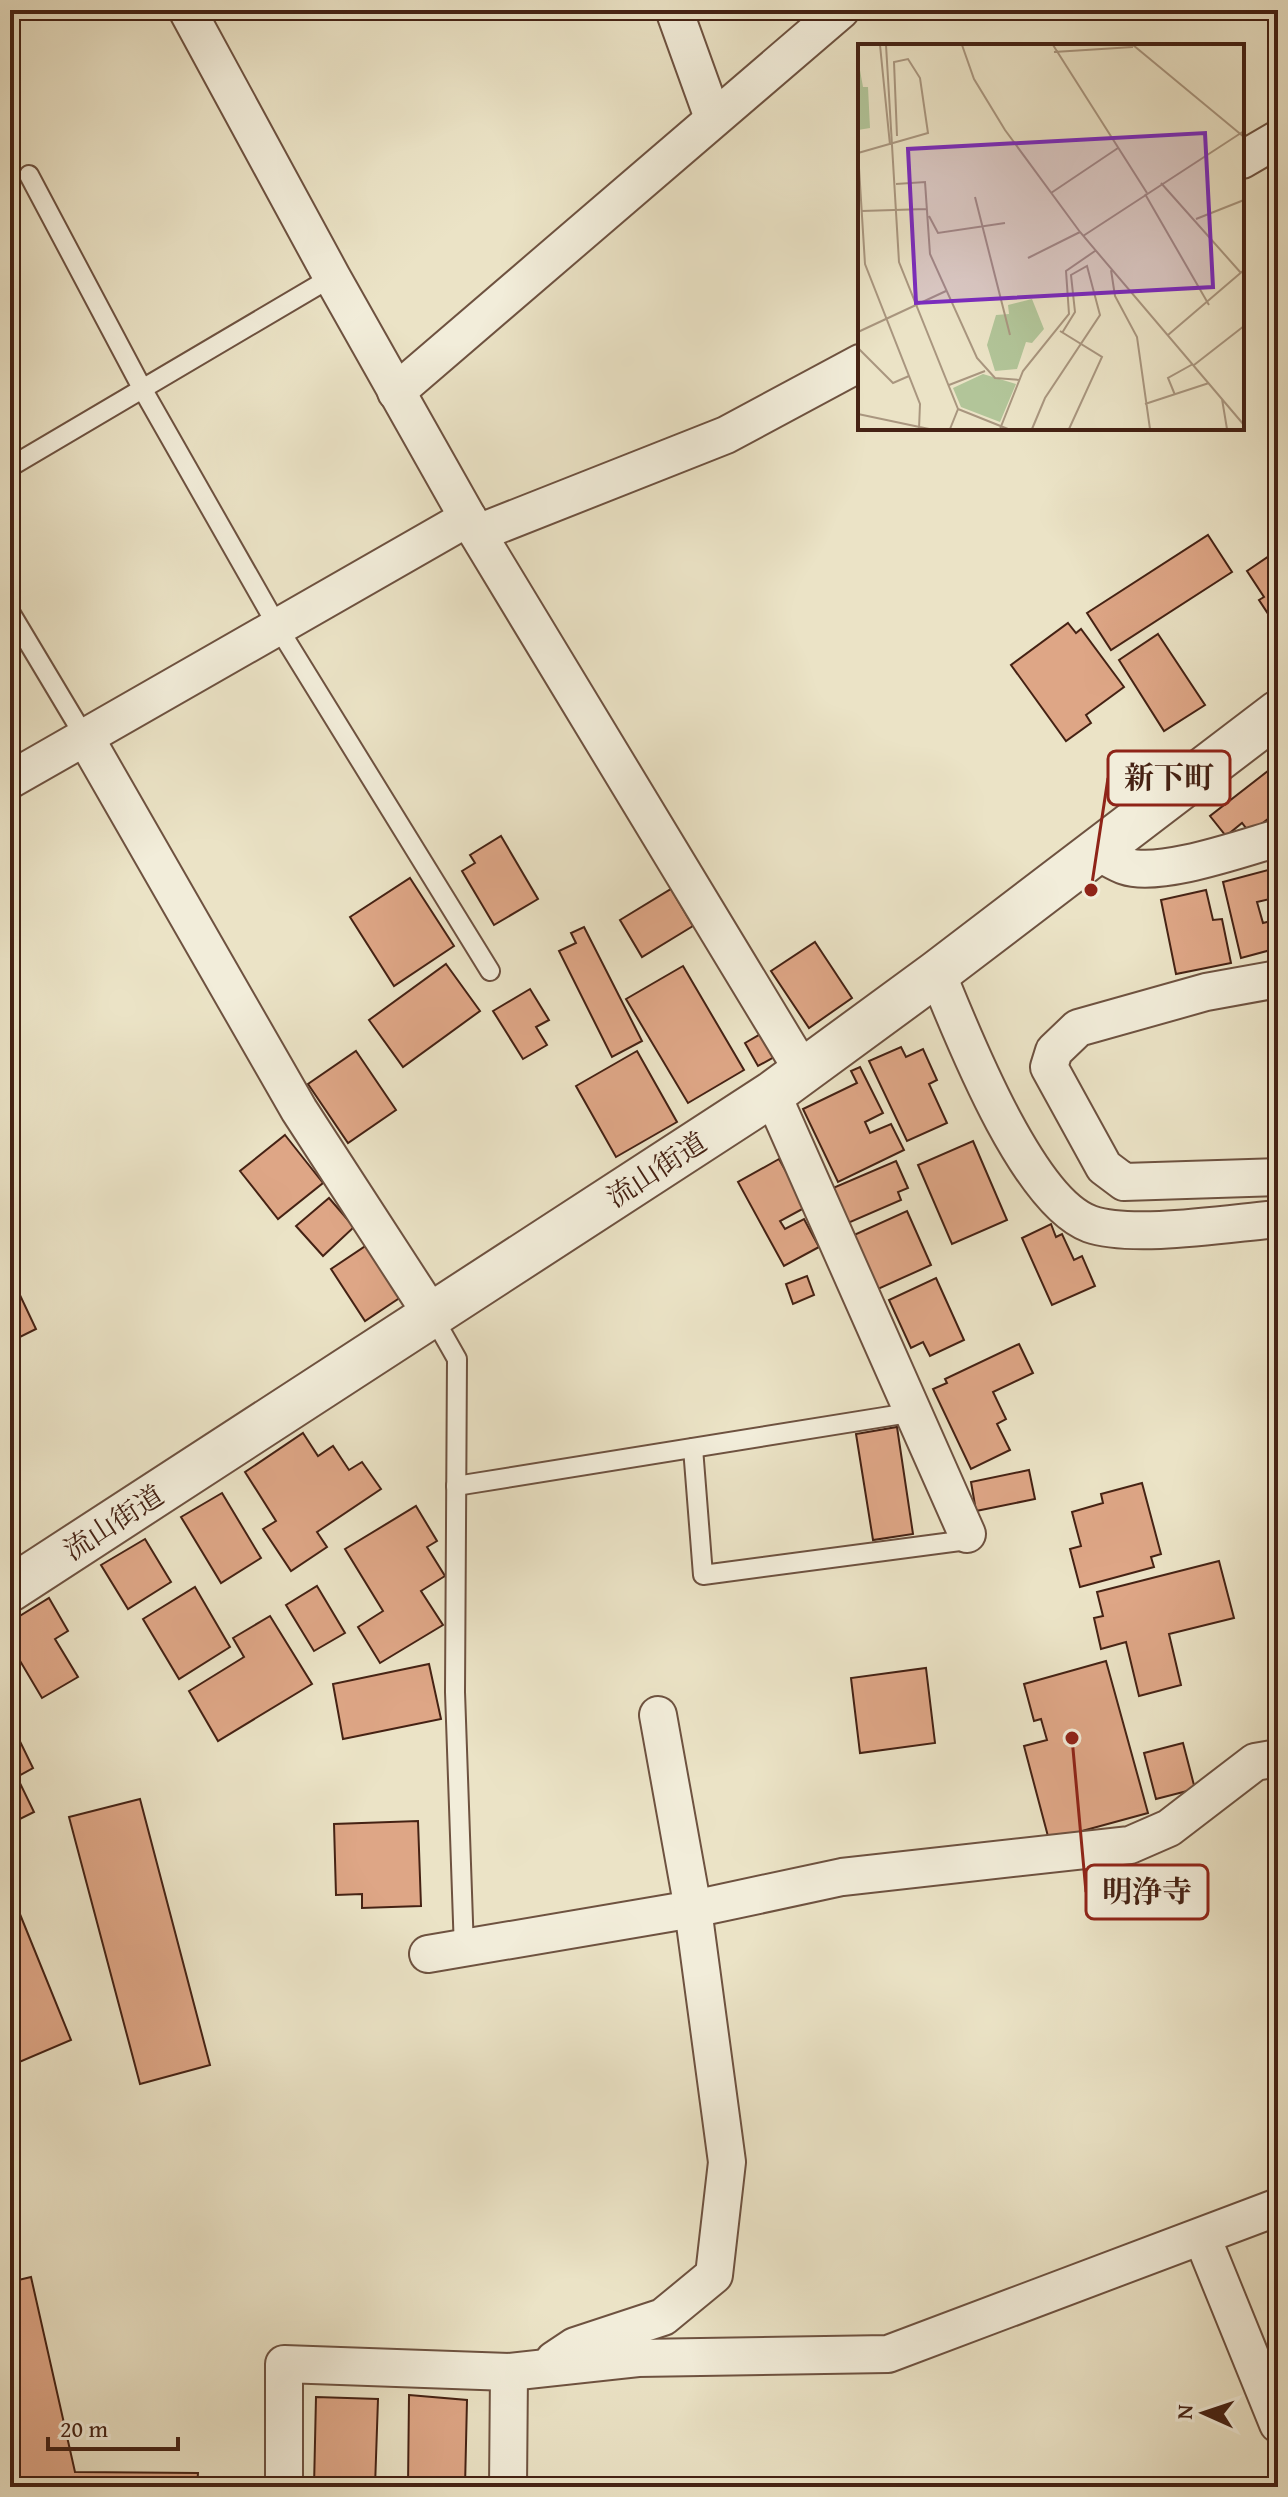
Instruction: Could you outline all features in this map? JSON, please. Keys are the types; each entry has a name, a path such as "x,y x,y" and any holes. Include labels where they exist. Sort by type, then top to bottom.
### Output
{"street":[{"path":"187,10 396,392 788,1082 915,1412 967,1534"},
{"path":"674,10 713,118"},
{"path":"396,392 841,10"},
{"path":"1244,159 1278,139"},
{"path":"10,780 279,629 473,525 726,435 858,364"},
{"name":"流山街道","path":"10,1589 788,1082 937,973 1278,713"},
{"path":"86,739 299,1110 432,1315"},
{"path":"1097,852 1126,867 1150,869 1223,854 1278,838"},
{"path":"937,973 970,1051 1012,1134 1050,1195 1088,1223 1125,1230 1278,1219"},
{"path":"1278,979 1206,992 1078,1028 1054,1051 1049,1067 1104,1167 1124,1182 1278,1177"},
{"path":"525,2370 575,2346 663,2317 714,2275 727,2162 693,1909 658,1715"},
{"path":"428,1954 693,1909 868,1873 1130,1845 1169,1828 1255,1762 1278,1758"},
{"path":"284,2487 284,2364 525,2370 638,2358 888,2354 1278,2207"},
{"path":"1202,2237 1278,2424"},
{"path":"508,2487 525,2370"}],"lane":[{"path":"29,175 143,390 279,629 490,971"},
{"path":"10,467 332,277"},
{"path":"10,612 86,739"},
{"path":"432,1315 457,1359 455,1692 464,1950"},
{"path":"456,1486 915,1412"},
{"path":"693,1448 703,1575 960,1541 967,1534"}],"building":[{"path":"1208,535 1232,572 1111,650 1087,613"},
{"path":"1278,550 1278,629 1259,600 1264,597 1247,571"},
{"path":"1068,623 1076,633 1081,629 1124,687 1086,715 1091,723 1066,741 1011,665"},
{"path":"1158,634 1205,705 1164,731 1119,660"},
{"path":"1278,763 1278,811 1250,833 1242,823 1226,836 1210,816"},
{"path":"501,836 538,899 494,925 462,871 475,863 470,855"},
{"path":"1276,868 1278,897 1257,902 1263,923 1271,921 1278,948 1241,958 1223,882"},
{"path":"410,878 454,946 394,986 350,917"},
{"path":"671,889 693,926 642,957 620,920"},
{"path":"1206,890 1213,920 1222,919 1231,963 1176,974 1161,900"},
{"path":"584,927 642,1041 612,1057 559,951 576,943 571,933"},
{"path":"815,942 852,998 809,1028 771,971"},
{"path":"446,964 480,1011 403,1067 369,1020"},
{"path":"683,966 744,1070 688,1103 626,999"},
{"path":"530,989 549,1020 536,1027 547,1045 523,1059 493,1011"},
{"path":"764,1032 778,1055 758,1066 745,1043"},
{"path":"901,1047 906,1057 923,1049 937,1080 929,1084 947,1123 907,1141 869,1061"},
{"path":"356,1051 396,1110 348,1143 308,1084"},
{"path":"637,1051 677,1122 616,1157 576,1086"},
{"path":"860,1067 883,1113 865,1122 870,1133 891,1124 904,1150 838,1182 803,1109 857,1083 851,1071"},
{"path":"285,1135 323,1183 278,1219 240,1171"},
{"path":"973,1141 1007,1220 952,1244 918,1165"},
{"path":"779,1159 806,1207 780,1221 785,1229 804,1219 819,1247 784,1266 738,1182"},
{"path":"896,1161 908,1188 898,1192 901,1200 848,1223 833,1188"},
{"path":"329,1198 354,1227 323,1256 296,1226"},
{"path":"907,1211 931,1265 878,1289 854,1235"},
{"path":"1051,1224 1056,1237 1062,1234 1074,1260 1082,1256 1095,1286 1052,1305 1022,1238"},
{"path":"367,1245 401,1297 365,1321 331,1269"},
{"path":"10,1274 36,1329 10,1342"},
{"path":"807,1276 814,1295 793,1304 786,1284"},
{"path":"936,1278 964,1340 930,1356 923,1342 911,1348 889,1300"},
{"path":"1019,1344 1033,1373 993,1392 1006,1419 997,1424 1010,1450 971,1469 933,1389 947,1383 945,1379"},
{"path":"897,1427 913,1534 873,1540 856,1434"},
{"path":"303,1433 318,1456 333,1446 349,1470 362,1462 381,1489 317,1532 327,1547 291,1571 263,1529 276,1521 245,1472"},
{"path":"1029,1470 1035,1499 976,1511 971,1482"},
{"path":"1142,1483 1161,1554 1151,1557 1154,1567 1080,1587 1070,1549 1081,1546 1072,1512 1103,1503 1101,1494"},
{"path":"222,1493 261,1558 221,1583 181,1517"},
{"path":"416,1506 437,1541 427,1547 445,1576 421,1591 443,1625 380,1663 358,1627 383,1611 345,1549"},
{"path":"145,1539 171,1582 128,1609 101,1565"},
{"path":"1219,1561 1234,1618 1169,1634 1181,1685 1139,1696 1126,1642 1101,1649 1094,1618 1103,1616 1097,1592"},
{"path":"317,1586 345,1633 314,1651 286,1605"},
{"path":"195,1587 230,1647 179,1679 143,1619"},
{"path":"49,1598 68,1631 55,1639 78,1677 42,1698 10,1644 10,1622"},
{"path":"270,1616 312,1684 218,1741 189,1691 244,1657 233,1638"},
{"path":"1106,1661 1148,1813 1049,1840 1024,1746 1047,1740 1041,1719 1034,1721 1024,1684"},
{"path":"429,1664 441,1719 343,1739 333,1684"},
{"path":"926,1668 935,1743 860,1753 851,1678"},
{"path":"10,1721 33,1768 17,1777 34,1812 10,1824"},
{"path":"1183,1743 1195,1789 1156,1799 1144,1753"},
{"path":"140,1799 210,2065 140,2084 69,1817"},
{"path":"418,1821 421,1906 362,1908 362,1894 336,1895 334,1824"},
{"path":"13,1897 71,2040 10,2066 10,1898"},
{"path":"31,2277 75,2472 198,2473 197,2487 10,2487 10,2282"},
{"path":"409,2395 467,2400 465,2487 408,2487"},
{"path":"316,2397 378,2399 375,2487 314,2487"}],"place":[{"name":"新下町","path":"1091,890"},
{"name":"明浄寺","path":"1072,1738"}]}
